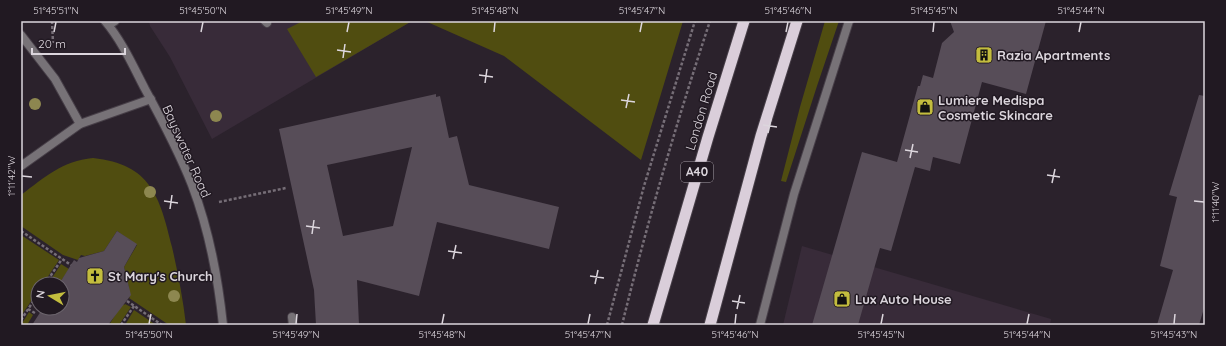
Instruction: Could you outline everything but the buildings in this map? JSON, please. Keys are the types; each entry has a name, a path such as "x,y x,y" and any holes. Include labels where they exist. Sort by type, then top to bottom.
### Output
{"highway":[{"name":"London Road","path":"653,325 708,137 744,21"},
{"path":"710,325 761,136 797,21"}],"street":[{"path":"760,325 794,194 849,21"},
{"name":"Bayswater Road","path":"109,22 150,99 189,179 213,257 219,286 223,325"},
{"path":"21,35 55,79 80,124"},
{"path":"21,166 80,124 150,99"}],"path":[{"path":"607,325 644,186 695,21"},
{"path":"622,325 639,256 690,82 710,21"},
{"path":"199,208 286,188"},
{"path":"21,231 71,265"},
{"path":"50,276 62,259"},
{"path":"127,301 162,325"},
{"path":"21,320 30,306"},
{"path":"121,325 134,306"}],"shaded area":[{"path":"149,21 412,21 212,139 170,57 150,26"},
{"path":"303,21 412,21 316,77 287,29"},
{"path":"425,21 683,21 641,160 504,56"},
{"path":"825,21 839,21 786,182 781,181 800,107"},
{"path":"93,158 113,161 128,167 150,186 157,198 168,229 180,286 186,325 169,325 125,294 129,288 124,267 137,245 117,231 104,251 85,256 81,255 78,260 63,255 21,226 21,195 46,176 63,166"},
{"path":"21,235 59,260 48,276 30,276 30,303 21,316"},
{"path":"802,246 1051,319 1050,325 783,325"},
{"path":"61,264 69,269 64,276 53,276"},
{"path":"122,304 131,307 119,325 109,325"},
{"path":"134,310 156,325 125,325"},
{"path":"29,312 30,316 32,316 27,325 21,325"}],"place":[{"name":"Razia Apartments","path":"984,55"},
{"name":"Lumiere Medispa Cosmetic Skincare","path":"925,107"},
{"name":"St Mary's Church","path":"95,276"},
{"name":"Lux Auto House","path":"842,299"}]}
